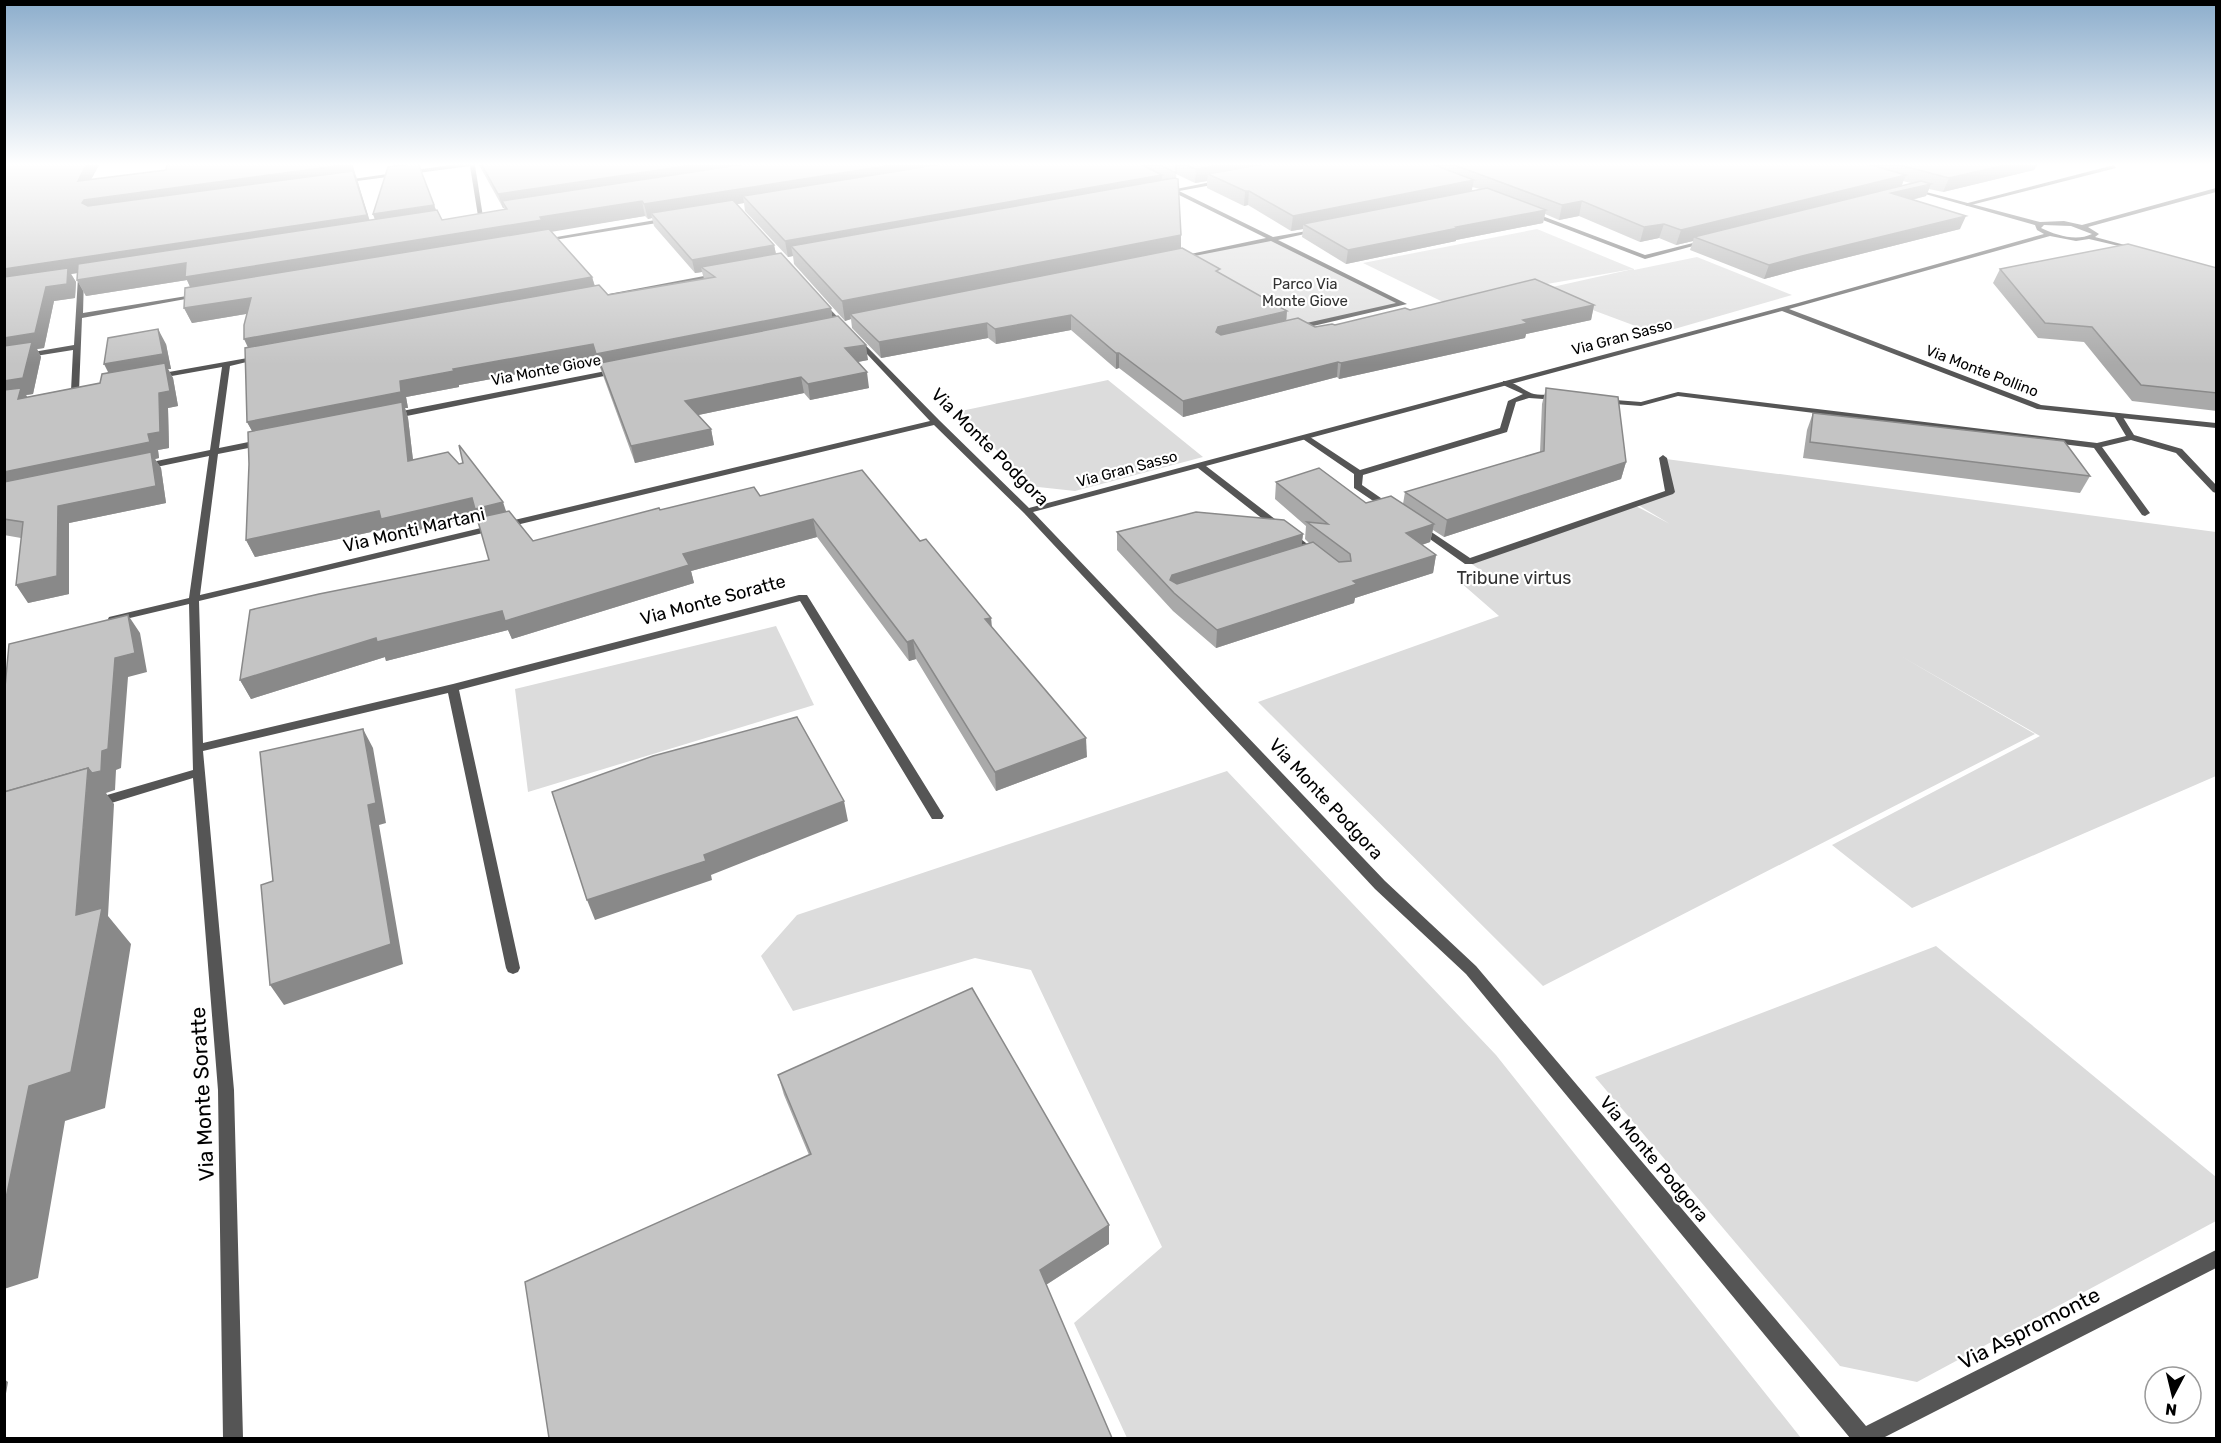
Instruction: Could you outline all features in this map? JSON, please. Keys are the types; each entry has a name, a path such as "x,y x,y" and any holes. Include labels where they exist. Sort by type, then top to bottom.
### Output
{"street":[{"path":"537,241 602,230"},
{"path":"1255,230 1403,304 1289,330"},
{"path":"1175,259 1316,230"},
{"path":"1575,230 1645,257 1711,241"},
{"path":"2042,230 2067,238 2091,238 2146,253"},
{"path":"2088,230 2096,234 2091,238"},
{"name":"Via Gran Sasso","path":"1027,511 1783,309 2050,234"},
{"path":"598,297 726,273"},
{"path":"70,278 93,275"},
{"path":"75,391 81,277"},
{"name":"Via Monte Podgora","path":"814,294 936,422 1027,511 1380,885 1471,970 1863,1438"},
{"path":"79,316 208,295"},
{"name":"Via Monte Pollino","path":"1783,309 2040,407 2217,426"},
{"path":"831,328 854,324"},
{"path":"4,359 78,346"},
{"path":"145,379 272,356"},
{"path":"194,599 225,365"},
{"name":"Via Monte Giove","path":"377,419 622,370"},
{"path":"1506,383 1529,395 1565,398"},
{"path":"65,393 87,389"},
{"path":"1598,401 1641,404 1678,393 2097,446 2131,437 2179,451 2217,490"},
{"path":"1304,437 1359,473 1504,430 1512,401 1529,395"},
{"path":"2118,416 2131,437"},
{"name":"Via Monti Martani","path":"105,621 936,422"},
{"path":"132,469 272,440"},
{"path":"2097,446 2145,513"},
{"path":"1413,524 1469,562 1670,492 1663,458"},
{"name":"Via Gran Sasso","path":"1200,465 1327,565"},
{"path":"1359,473 1357,486 1404,517"},
{"path":"1301,557 1313,553"},
{"name":"Via Monte Soratte","path":"197,748 453,688 803,597 937,816"},
{"name":"Via Monte Soratte","path":"194,599 197,748 226,1090 233,1438"},
{"path":"453,688 513,968"},
{"path":"85,806 200,772"},
{"name":"Via Aspromonte","path":"1863,1438 2217,1259"}],"green space":[{"path":"1530,230 1540,230 1634,269 1634,270 1697,257 1792,295 1657,334 1539,290 1633,269 1443,302 1363,263"},
{"name":"Parco Via Monte Giove","path":"1272,239 1403,304 1300,327 1175,259"},
{"path":"1108,380 1203,457 1075,491 1029,486 961,411"},
{"name":"Tribune virtus","path":"1666,459 2216,532 2216,776 1912,908 1832,845 2040,736 1899,655 2035,734 1543,986 1258,702 1499,616 1460,582 1483,572 1469,562 1634,505 1670,524 1638,505 1674,492"},
{"path":"776,626 814,705 528,792 515,689"},
{"path":"1227,771 1496,1055 1801,1438 1127,1438 1074,1323 1162,1247 1031,970 975,958 793,1011 761,956 797,915"},
{"path":"1936,946 2216,1177 2216,1221 1917,1382 1840,1366 1595,1077"}],"building":[{"path":"4,230 264,230 4,269"},
{"path":"302,230 477,230 185,277 186,263 77,280 78,264"},
{"path":"541,230 550,230 592,277 244,339 244,325 251,298 184,308 185,288"},
{"path":"666,230 761,230 774,245 692,260"},
{"path":"775,230 846,230 785,241"},
{"path":"879,230 1181,230 1181,235 842,301 791,246"},
{"path":"1314,230 1446,230 1348,250"},
{"path":"1721,230 1907,230 1769,265 1694,237"},
{"path":"2128,244 2217,268 2217,393 2141,385 2092,327 2045,323 2000,269"},
{"path":"1182,248 1220,269 1216,271 1287,311 1218,327 1216,332 1221,335 1298,318 1315,327 1335,325 1405,308 1410,310 1535,279 1594,305 1523,320 1528,323 1338,362 1183,401 1116,353 1071,315 995,329 987,323 879,342 850,314"},
{"path":"781,253 831,308 596,354 593,344 453,369 454,371 400,381 401,392 247,422 245,348 599,285 608,295 715,277 701,267"},
{"path":"68,268 67,284 46,287 35,333 4,338 4,277"},
{"path":"838,316 866,345 845,348 867,372 808,384 801,377 685,401 711,429 631,446 600,363"},
{"path":"158,329 163,354 104,364 108,338"},
{"path":"32,342 23,378 4,381 4,346"},
{"path":"165,363 170,391 159,393 160,432 148,434 150,442 4,472 4,390 21,388 18,399 100,383 102,374"},
{"path":"1546,388 1618,397 1626,462 1447,520 1405,492 1544,451"},
{"path":"402,402 408,461 448,452 459,464 463,463 459,445 503,502 475,509 472,498 381,519 379,511 246,540 248,432"},
{"path":"1813,413 2064,441 2090,476 1810,442"},
{"path":"151,452 156,486 58,506 57,576 16,585 23,522 4,519 4,482"},
{"path":"1319,468 1366,503 1391,496 1434,524 1406,533 1436,555 1353,581 1357,584 1217,630 1174,593 1117,532 1196,512 1284,520 1303,534 1172,575 1170,580 1177,584 1313,542 1339,562 1351,561 1350,554 1307,522 1328,524 1276,482"},
{"path":"862,470 920,541 926,539 991,618 985,619 1086,738 995,772 913,640 907,642 813,519 683,554 689,565 505,621 502,611 377,642 376,638 240,680 250,610 489,560 477,518 509,511 533,541 659,508 660,510 754,487 760,496"},
{"path":"128,615 135,653 115,658 108,749 102,751 101,771 92,773 88,768 4,792 4,698 9,644"},
{"path":"797,717 844,801 704,855 706,861 587,900 552,792 653,756"},
{"path":"363,729 376,803 368,805 391,944 270,985 261,885 273,881 260,752"},
{"path":"88,768 76,915 102,908 71,1072 29,1086 4,1208 4,792"},
{"path":"972,988 1109,1225 1040,1270 1112,1438 549,1438 525,1282 811,1154 778,1075"}]}
